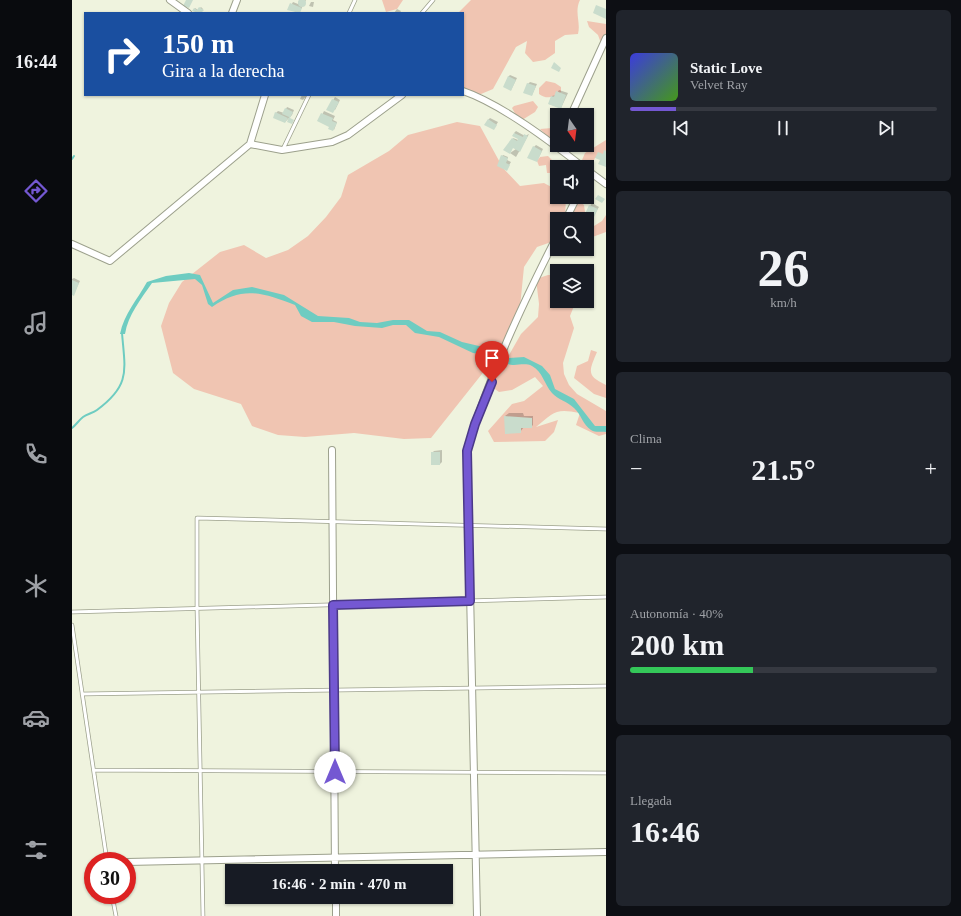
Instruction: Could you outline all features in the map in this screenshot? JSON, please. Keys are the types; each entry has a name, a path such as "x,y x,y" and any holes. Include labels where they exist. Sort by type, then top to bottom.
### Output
{"street":[{"path":"170,0 187,12"},
{"path":"232,12 237,0"},
{"path":"573,108 606,38"},
{"path":"464,91 495,106 550,141"},
{"path":"72,244 110,261 250,144 265,96"},
{"path":"250,144 282,150 318,145 340,139 400,96"},
{"path":"565,152 575,160"},
{"path":"594,177 606,184"},
{"path":"477,916 467,451 475,424 526,298 550,250"},
{"path":"332,450 335,864"},
{"path":"136,862 606,852"},
{"path":"336,904 336,916"}],"lane":[{"path":"349,12 355,0"},
{"path":"423,12 433,0"},
{"path":"282,150 309,96"},
{"path":"203,916 197,608 197,518 606,528"},
{"path":"72,612 606,597"},
{"path":"72,625 106,852"},
{"path":"82,694 606,686"},
{"path":"94,770 606,773"},
{"path":"114,904 116,916"}],"shaded area":[{"path":"382,0 403,0 397,9 386,12"},
{"path":"471,0 580,0 578,4 578,34 565,35 555,41 555,53 545,60 533,62 525,53 527,41 516,47 493,89 481,94 464,93 464,12 459,12"},
{"path":"587,21 606,24 606,46 602,46 598,35 589,27"},
{"path":"546,81 555,83 561,87 561,92 550,97 545,97 539,94 539,88"},
{"path":"533,101 538,107 535,112 522,120 517,117 512,108 514,106"},
{"path":"457,122 480,126 503,168 520,186 544,183 550,186 550,204 566,204 565,212 550,212 550,242 537,247 524,267 519,317 509,340 431,438 404,439 354,433 305,437 278,435 252,426 241,404 194,389 173,373 161,326 169,303 182,282 220,252 244,245 266,258 288,250 308,236 326,217 341,197 348,175 389,151 408,135"},
{"path":"550,128 550,139 540,129"},
{"path":"606,140 606,155 595,158 594,160 582,160 585,153 594,152 594,147"},
{"path":"548,156 552,160 550,160 550,173 547,173 546,165 539,166 537,161 540,157"},
{"path":"575,204 584,205 585,212 572,212"},
{"path":"606,215 606,232 594,236 594,226 602,221"},
{"path":"550,275 550,308 573,308 570,316 574,328 563,363 564,374 569,385 577,394 606,411 606,434 599,436 576,425 580,413 565,411 555,412 536,427 558,420 554,432 545,441 494,442 488,431 512,404 524,401 543,386 535,377 512,390 499,392 488,384 492,372 509,355 521,334 538,317 539,304 536,279"},
{"path":"591,350 597,352 591,368 592,376 606,385 606,398 594,394 574,378 577,366 588,361"}],"water":[{"path":"189,273 200,275 213,303 233,290 252,287 284,295 318,316 349,318 360,322 377,323 393,320 409,320 427,331 440,332 462,342 496,350 494,356 473,353 439,337 415,333 406,325 393,325 382,328 355,326 334,322 312,322 301,316 295,305 273,297 253,293 234,296 223,300 212,307 208,304 202,285 195,279 152,283 132,314 125,334 120,334 124,320 147,282 166,276"},
{"path":"524,357 542,366 550,375 555,389 574,399 595,426 606,426 606,432 595,431 588,428 574,408 552,393 539,371 532,366 523,364 508,364 509,358"}],"building":[{"path":"302,-1 305,0 305,6 302,7 299,6 298,3 299,0"},
{"path":"186,0 193,0 189,8 183,6"},
{"path":"290,3 302,8 300,12 287,10"},
{"path":"596,5 606,9 606,19 593,13"},
{"path":"199,7 204,10 202,12 192,11 194,8 197,10"},
{"path":"554,62 561,68 559,72 551,68"},
{"path":"508,76 516,80 511,91 503,87"},
{"path":"527,83 536,86 532,96 523,93"},
{"path":"556,91 566,95 561,108 548,104 551,96 554,97"},
{"path":"332,99 339,102 333,113 326,110"},
{"path":"285,108 293,112 290,118 294,120 292,124 287,122 289,117 282,114"},
{"path":"275,112 288,118 285,123 273,118"},
{"path":"321,113 333,118 332,121 337,123 333,131 328,129 329,127 317,121"},
{"path":"488,119 497,125 494,130 484,125"},
{"path":"514,133 523,137 524,134 528,136 520,152 513,148 510,154 503,150 512,138 517,141 518,139 512,136"},
{"path":"533,146 542,151 537,162 527,158"},
{"path":"604,150 606,151 606,167 598,164 600,160 595,158 598,152 603,154"},
{"path":"501,155 508,158 506,163 510,165 507,171 497,166"},
{"path":"598,195 605,199 602,203 595,199"},
{"path":"589,205 598,209 594,217 594,212 586,212"},
{"path":"72,280 79,283 74,296 72,295"},
{"path":"504,416 532,418 532,428 521,428 521,433 505,434"},
{"path":"431,452 440,452 440,465 431,465"}],"waterway":[{"path":"72,428 83,417 95,411 108,401 116,393 121,384 124,367 122,333"}],"route":[{"path":"335,772 333,605 470,601 467,451 475,424 492,382"}]}
